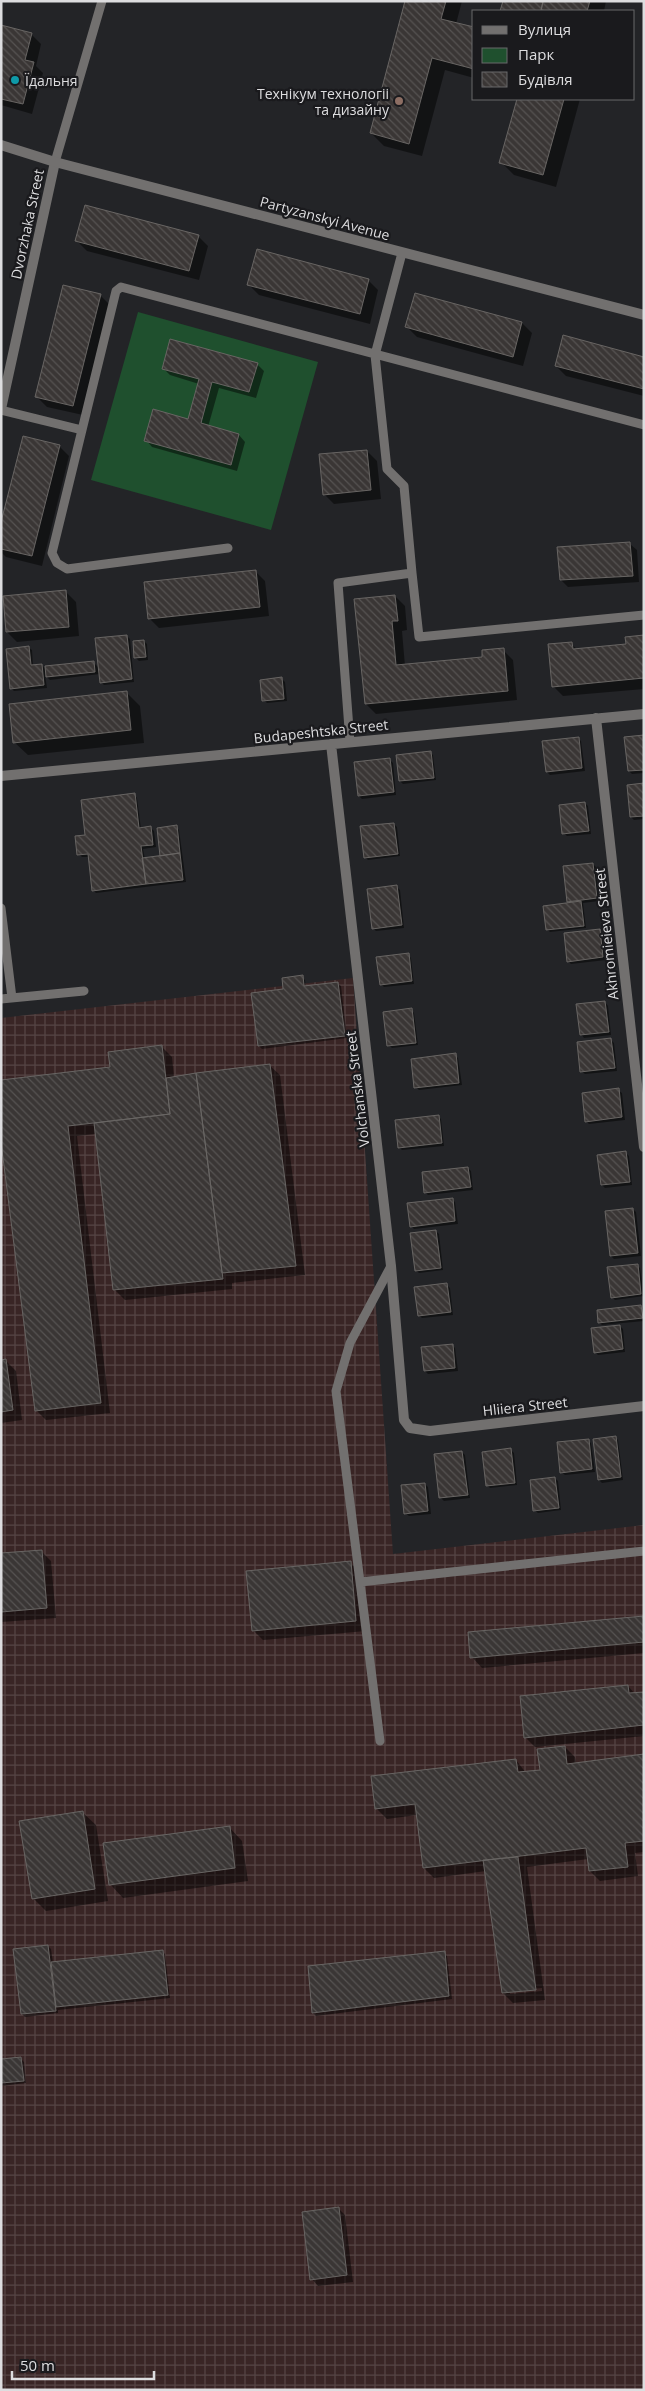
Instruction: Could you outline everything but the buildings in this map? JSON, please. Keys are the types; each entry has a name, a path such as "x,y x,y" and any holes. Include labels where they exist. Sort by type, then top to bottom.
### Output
{"street":[{"name":"Partyzanskyi Avenue","path":"1,145 55,162 644,316"},
{"name":"Dvorzhaka Street","path":"1,409 55,162"},
{"name":"Budapeshtska Street","path":"1,776 644,714"},
{"name":"Akhromieieva Street","path":"596,718 644,1147"},
{"name":"Volchanska Street","path":"331,744 391,1266 402,1409 404,1420 410,1428"},
{"name":"Hliiera Street","path":"410,1428 430,1431 644,1406"}],"lane":[{"path":"55,162 102,1"},
{"path":"402,253 375,355 387,468 404,486 419,636 644,616"},
{"path":"228,548 67,569 57,563 52,553 116,291 121,287 644,425"},
{"path":"1,409 82,430"},
{"path":"350,742 338,583 412,574"},
{"path":"1,908 12,998"},
{"path":"1,999 84,991"},
{"path":"380,1741 336,1391 350,1343 391,1266"},
{"path":"360,1582 644,1551"}],"shaded area":[{"path":"353,978 393,1554 644,1525 644,2390 1,2390 1,1018"}],"green space":[{"path":"138,312 318,362 271,530 91,480"}],"place":[{"name":"Їдальня","path":"15,80"},
{"name":"Технікум технологіі та дизайну","path":"399,101"}]}
